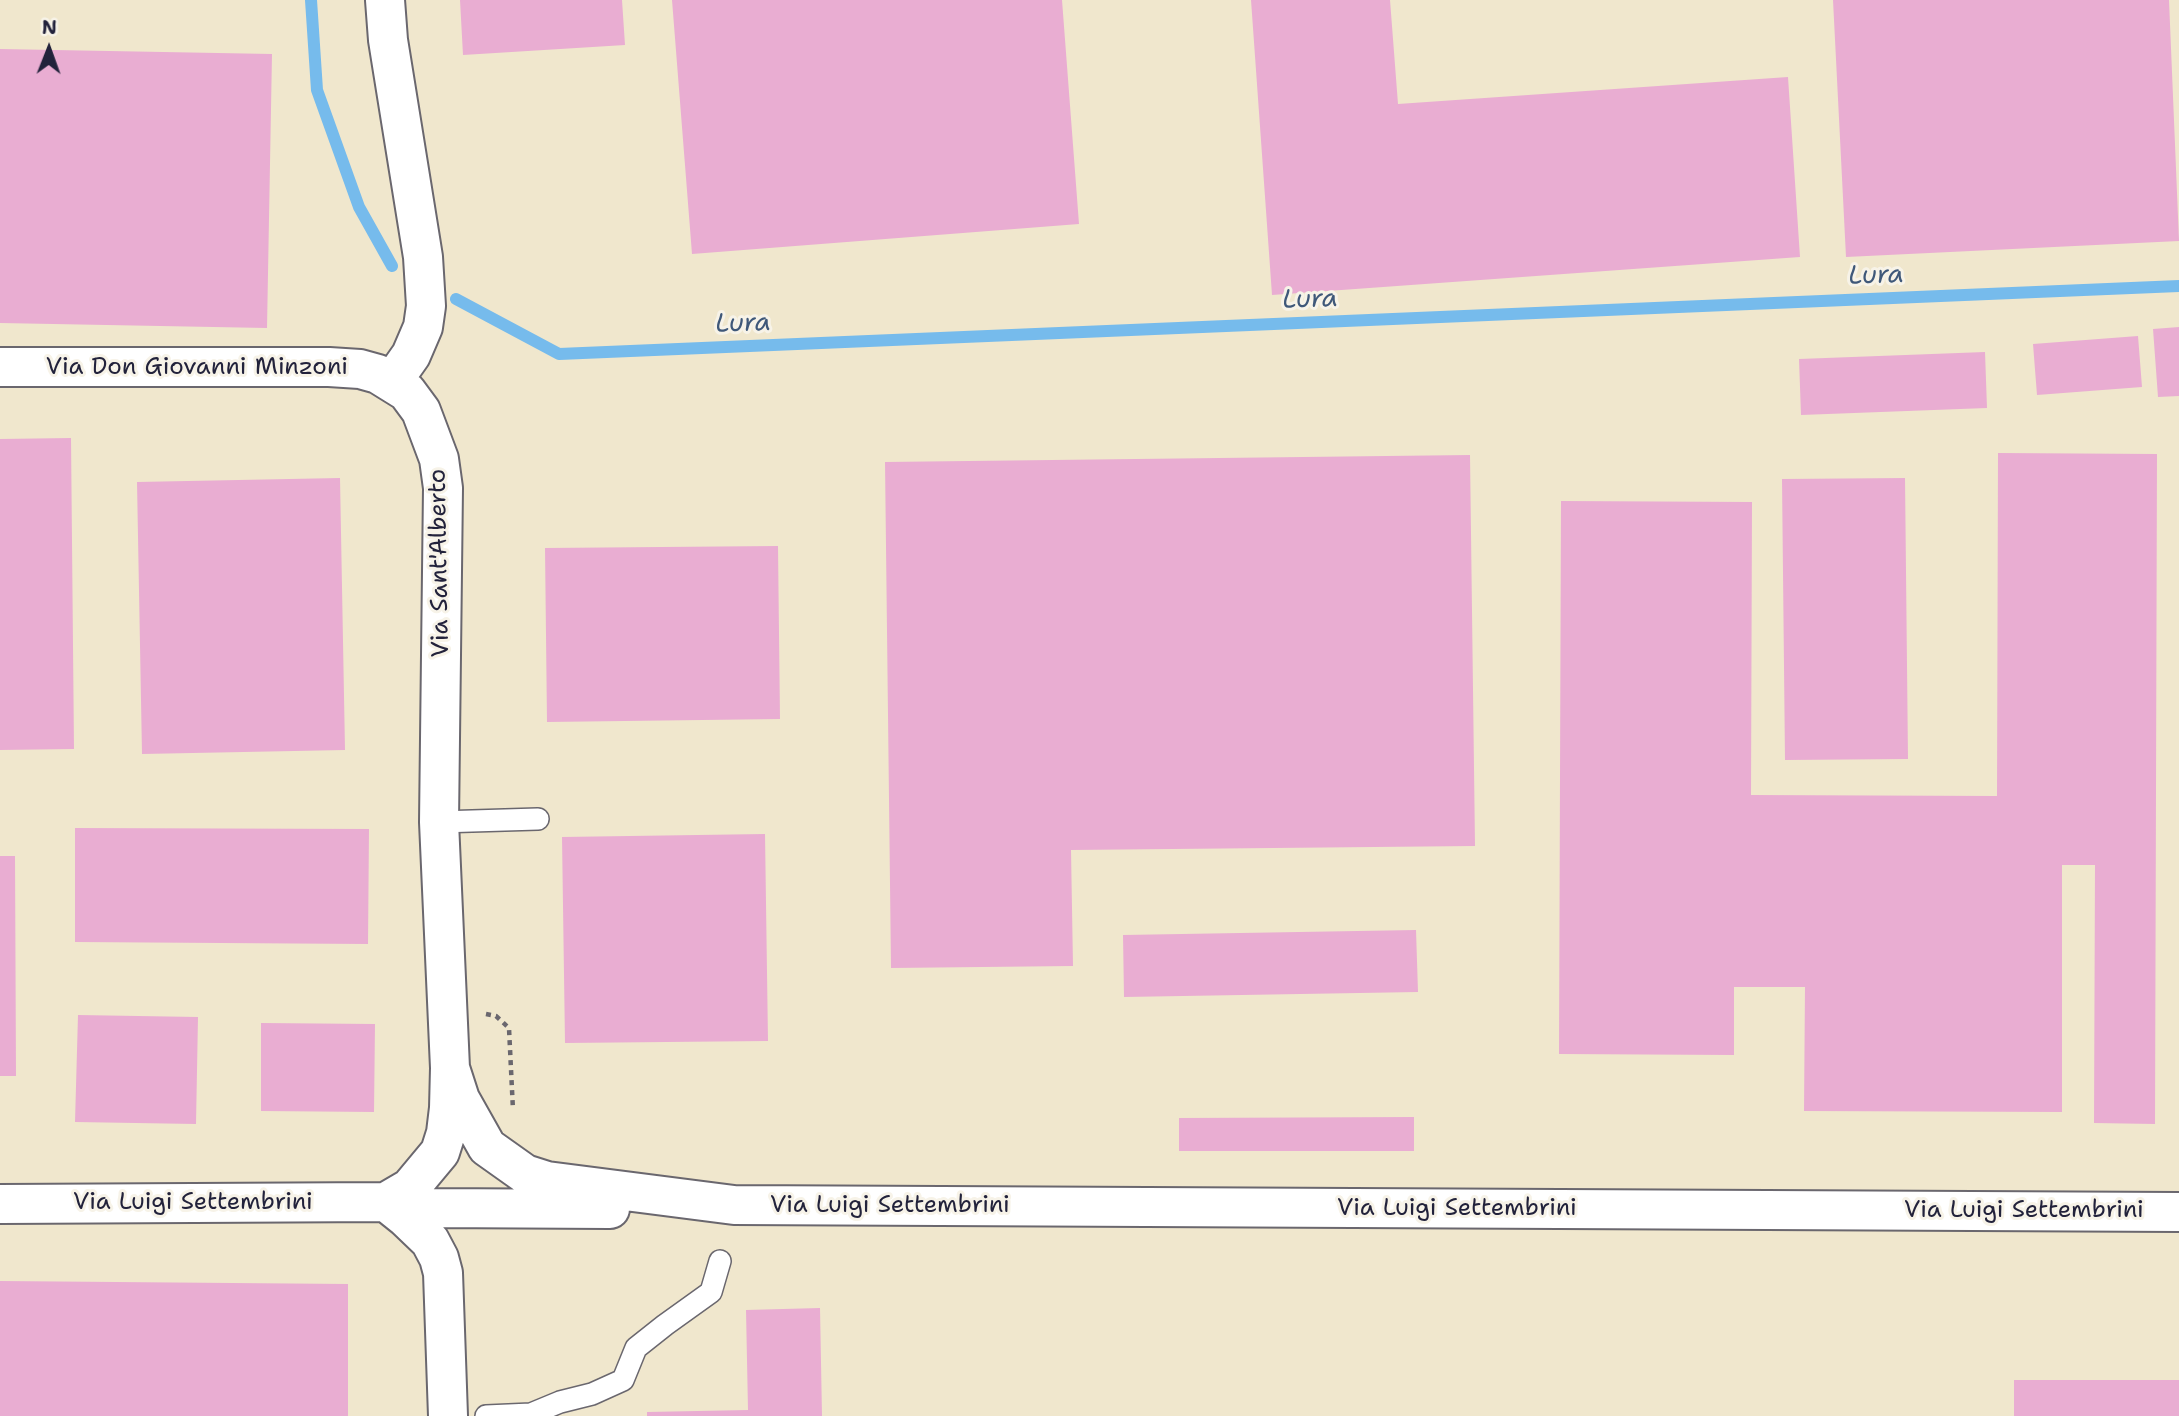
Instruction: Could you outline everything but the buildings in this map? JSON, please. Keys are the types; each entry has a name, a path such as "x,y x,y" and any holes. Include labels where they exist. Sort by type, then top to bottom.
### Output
{"street":[{"path":"385,0 388,40 423,257 426,306 423,327 411,355 392,382"},
{"name":"Via Don Giovanni Minzoni","path":"0,367 329,367 360,369 378,374 392,382"},
{"name":"Via Sant'Alberto","path":"392,382 407,392 421,411 439,459 443,488 439,822 450,1068"},
{"path":"448,1416 443,1273 439,1258 430,1241 386,1202 410,1188 440,1152 449,1108 450,1068"},
{"name":"Via Luigi Settembrini","path":"450,1068 460,1099 488,1147 525,1174 547,1181 734,1206 2179,1212"},
{"name":"Via Luigi Settembrini","path":"0,1204 386,1202 421,1208 703,1211 734,1206"}],"lane":[{"path":"439,822 538,819"},
{"path":"486,1416 531,1414 560,1402 592,1394 623,1380 636,1348 711,1292 720,1261"}],"waterway":[{"name":"Lura","path":"311,0 317,90 359,207 392,266"},
{"name":"Lura","path":"456,299 559,354 2179,286"}]}
